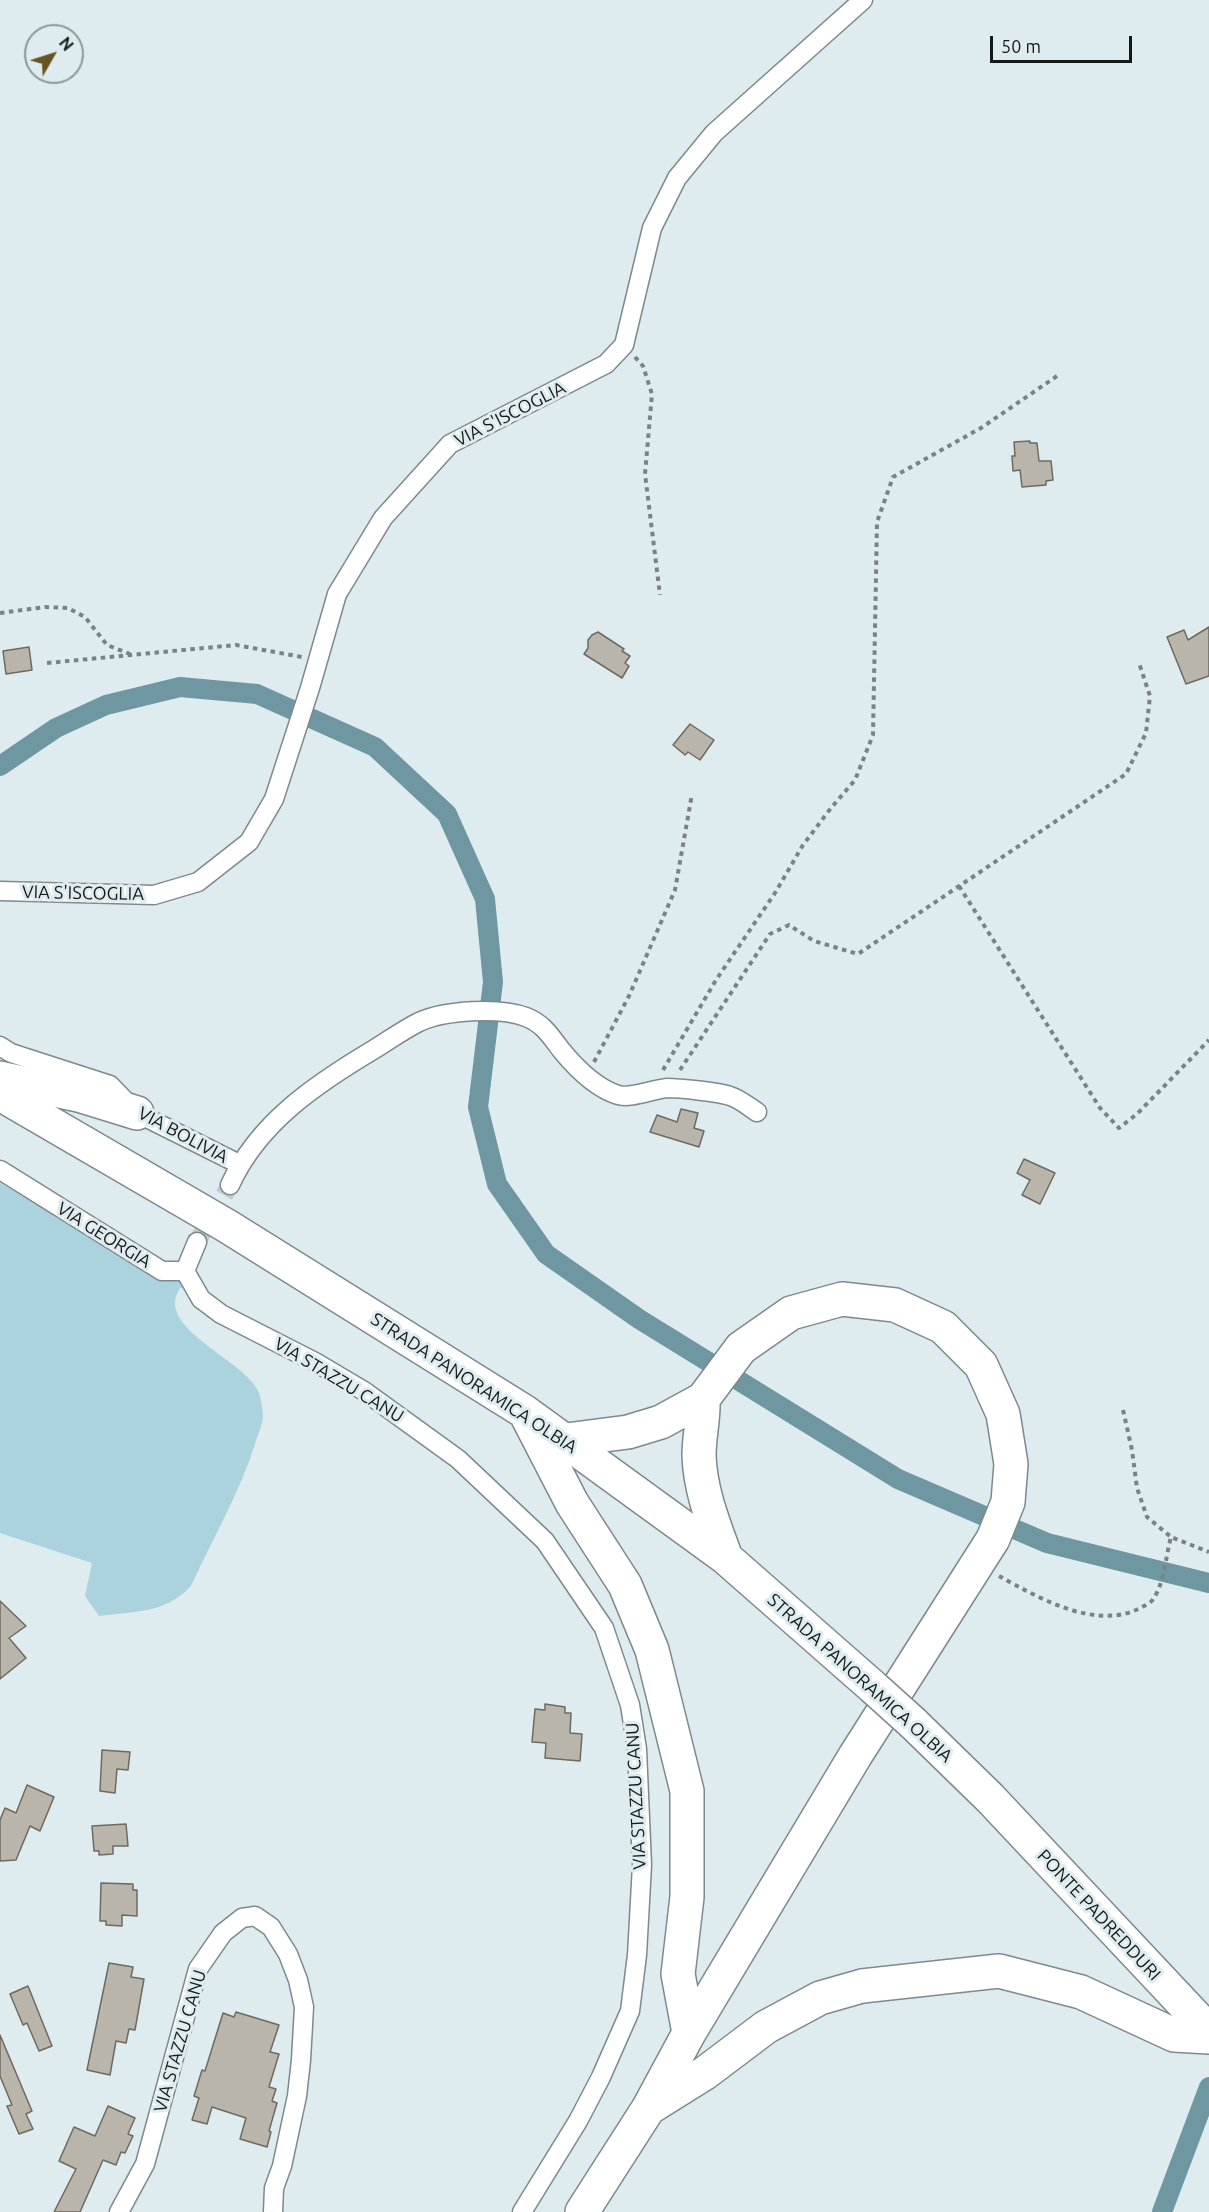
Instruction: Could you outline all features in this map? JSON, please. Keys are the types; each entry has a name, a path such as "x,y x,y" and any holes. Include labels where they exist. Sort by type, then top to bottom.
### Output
{"highway":[{"path":"0,1078 82,1096 137,1113"},
{"name":"STRADA PANORAMICA OLBIA","path":"0,1094 227,1226 566,1440 726,1558 914,1724 990,1798"},
{"path":"566,1440 627,1432 661,1422 709,1391 741,1348 791,1313 842,1299 895,1305 944,1328 981,1365 1004,1414 1011,1464 1008,1502 985,1551 861,1746 689,2033 648,2109 582,2212"},
{"path":"709,1391 699,1454 709,1512 726,1558"},
{"path":"525,1412 572,1503 625,1585 652,1650 687,1791 687,1897 678,1974 689,2033"},
{"name":"PONTE PADREDDURI","path":"990,1798 1209,2031"},
{"path":"648,2109 705,2073 766,2026 820,1998 862,1986 999,1971 1081,1992 1174,2035 1209,2037"}],"street":[{"path":"624,345 652,228 677,178 714,133 863,0"},
{"name":"VIA S'ISCOGLIA","path":"0,891 154,895 198,882 249,842 274,799 310,688 337,594 383,518 450,444 606,364 624,345"},
{"path":"230,1185 239,1164 268,1128 299,1098 421,1021 468,1011 527,1017 547,1029 562,1050 586,1076 601,1087 620,1096 659,1090 730,1096 757,1113"},
{"name":"VIA BOLIVIA","path":"0,1046 11,1053 110,1085 137,1113 239,1164"},
{"name":"VIA GEORGIA","path":"0,1170 162,1271 185,1271"},
{"path":"185,1271 197,1242"},
{"name":"VIA STAZZU CANU","path":"185,1271 201,1299 221,1314 315,1362 364,1391 458,1459 545,1541 604,1628 630,1705 637,1749 642,1865 637,1955 630,2011 601,2078 578,2121 522,2212"},
{"name":"VIA STAZZU CANU","path":"119,2212 146,2164 198,1969 223,1933 242,1918 255,1916 271,1927 288,1954 298,1980 304,2007 302,2060 297,2096 282,2166 274,2188 273,2212"}],"path":[{"path":"624,345 643,366 652,394 645,474 660,595"},
{"path":"659,1090 716,980 775,893 803,845 855,780 873,735 877,522 893,477 981,428 1057,376"},
{"path":"0,613 45,607 68,608 85,617 107,645 131,654"},
{"path":"47,663 236,645 318,660"},
{"path":"659,1090 770,934 789,925 814,941 858,954 1126,774 1146,734 1150,696 1139,663"},
{"path":"586,1076 629,996 675,890 692,794"},
{"path":"959,886 1100,1108 1119,1128 1137,1114 1209,1040"},
{"path":"1123,1410 1137,1488 1147,1517 1171,1537 1209,1552"},
{"path":"985,1551 1049,1603 1093,1615 1129,1614 1152,1601 1160,1586 1171,1537"}],"shaded area":[{"path":"0,1183 89,1235 174,1269 187,1288 180,1288 175,1303 179,1316 189,1330 250,1379 258,1391 263,1418 249,1462 191,1586 171,1602 149,1610 99,1616 85,1596 92,1563 0,1533"}],"building":[{"path":"1030,441 1030,443 1037,443 1039,461 1051,461 1053,480 1046,481 1046,485 1022,487 1020,470 1013,471 1014,442"},
{"path":"1209,627 1209,676 1186,684 1167,637 1184,630 1188,640"},
{"path":"598,632 624,649 622,651 630,656 625,663 629,666 622,678 584,654 588,648 588,640"},
{"path":"29,647 32,670 6,674 3,651"},
{"path":"690,724 714,740 700,760 688,752 685,755 673,745"},
{"path":"681,1109 698,1113 694,1128 704,1131 699,1147 650,1132 657,1115 677,1122"},
{"path":"1024,1159 1055,1173 1040,1204 1022,1195 1030,1180 1017,1173"},
{"path":"0,1601 26,1626 9,1638 26,1658 0,1679"},
{"path":"545,1704 565,1707 565,1713 571,1713 570,1733 582,1734 580,1761 545,1758 546,1743 532,1742 535,1709 545,1710"},
{"path":"102,1750 130,1752 128,1770 117,1769 115,1793 100,1791"},
{"path":"27,1785 54,1797 40,1831 30,1826 16,1860 0,1861 0,1820 5,1808 16,1813"},
{"path":"126,1824 128,1846 113,1846 113,1854 99,1855 99,1851 94,1851 92,1826"},
{"path":"101,1883 133,1884 133,1890 137,1890 137,1916 122,1915 122,1926 106,1925 106,1921 100,1921"},
{"path":"109,1963 133,1967 131,1977 144,1979 135,2030 129,2029 126,2043 116,2041 110,2075 87,2070"},
{"path":"28,1986 52,2046 39,2051 27,2023 23,2025 10,1994"},
{"path":"236,2012 279,2025 270,2052 279,2054 269,2087 276,2089 272,2101 277,2103 267,2147 240,2139 246,2118 212,2107 207,2124 192,2120 199,2098 194,2096 202,2070 205,2071 223,2013 234,2017"},
{"path":"0,2035 32,2111 26,2114 33,2129 19,2134 7,2106 12,2105 0,2076"},
{"path":"108,2106 135,2118 128,2134 133,2136 125,2153 121,2152 116,2165 103,2160 80,2212 54,2212 76,2169 59,2161 74,2127 95,2136"}],"waterway":[{"path":"0,766 56,728 106,705 180,687 257,694 375,747 447,814 485,899 493,982 478,1107 497,1184 546,1254 639,1319 898,1479 1047,1543 1209,1583"},
{"path":"1162,2212 1209,2087"}],"tunnel":[{"path":"197,1242 230,1185"}]}
